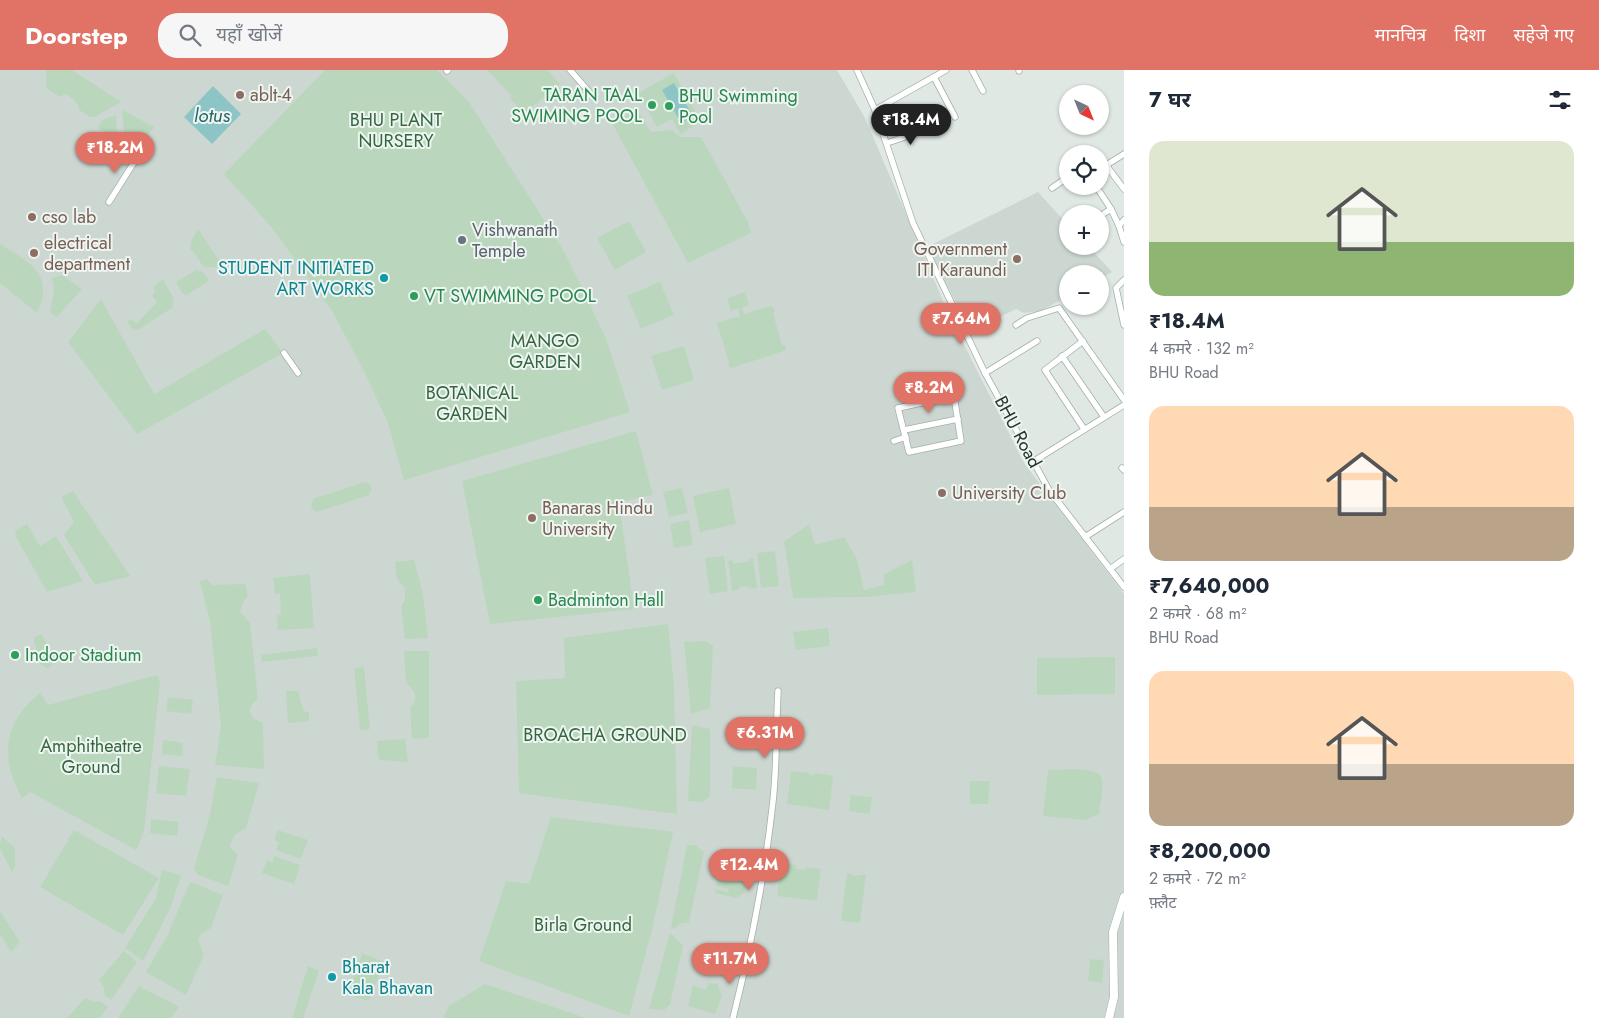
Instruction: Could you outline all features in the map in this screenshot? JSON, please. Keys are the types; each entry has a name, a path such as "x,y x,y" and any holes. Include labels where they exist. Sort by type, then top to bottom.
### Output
{"street":[{"path":"570,70 591,94"},
{"name":"BHU Road","path":"857,70 887,142 907,208 919,238 985,373 1048,490 1124,587"},
{"path":"972,70 983,91"},
{"path":"875,110 934,77 941,71"},
{"path":"934,77 954,117"},
{"path":"887,142 929,129"},
{"path":"1109,163 1124,154"},
{"path":"109,202 138,156"},
{"path":"1109,169 1124,190"},
{"path":"1052,188 1059,183"},
{"path":"1102,195 1111,209 1124,242"},
{"path":"1119,226 1124,220"},
{"path":"1124,280 1116,287 1124,325"},
{"path":"1116,292 1124,298"},
{"path":"1016,325 1027,318 1059,308 1124,400"},
{"path":"985,373 1037,341"},
{"path":"1083,341 1044,370 1084,429"},
{"path":"284,353 298,373"},
{"path":"1062,356 1104,417"},
{"path":"954,396 958,419 961,441 909,452 898,408 954,396"},
{"path":"1034,461 1124,405"},
{"path":"904,430 958,419"},
{"path":"894,441 906,437"},
{"path":"1085,538 1124,512"},
{"path":"1110,569 1124,558"},
{"path":"732,1018 751,939 769,829 774,792 778,690"},
{"path":"1109,1018 1114,997 1114,932 1124,897"}],"shaded area":[{"name":"Banaras Hindu University","path":"0,70 837,70 865,118 950,317 1024,463 1124,594 1124,1018 0,1018"},
{"name":"Government ITI Karaundi","path":"1038,192 1059,215 1059,255 1096,255 1106,265 1059,265 1059,301 1040,311 1024,313 1016,309 971,331 927,247"}],"green space":[{"path":"46,70 72,70 121,102 95,117 90,117 79,110 76,102 66,94 60,97 46,88"},
{"path":"325,70 437,70 469,102 565,253 605,336 630,412 404,480 388,423 364,371 332,311 272,228 224,174"},
{"path":"487,70 548,70 560,84 524,114 510,98 512,96"},
{"name":"BHU Swimming Pool","path":"674,73 701,122 680,134 672,119 657,127 638,93"},
{"path":"636,108 651,132 672,130 680,137 701,137 748,222 751,233 688,263 613,125"},
{"path":"122,110 154,127 138,150 125,145"},
{"path":"116,115 117,133 111,136 98,128 102,120"},
{"path":"629,221 646,252 615,270 597,238"},
{"path":"198,229 222,265 214,267 204,266 190,249 191,241"},
{"path":"0,244 30,264 41,279 43,288 42,299 37,313 0,283"},
{"path":"196,270 203,272 208,279 207,282 187,295 182,293 176,282"},
{"path":"62,275 82,289 57,317 50,312 54,290 52,278"},
{"path":"163,279 174,299 172,308 139,329 134,330 127,322 130,319 137,323 157,302 152,296 155,291 153,288"},
{"path":"660,282 674,315 641,329 627,296"},
{"path":"745,292 749,305 742,308 744,314 771,306 774,308 775,312 773,313 782,345 785,345 786,348 784,351 731,368 728,365 729,362 717,323 740,316 738,308 731,311 727,298"},
{"path":"101,299 154,394 265,329 283,353 137,434 68,342"},
{"path":"684,346 694,380 662,390 651,356"},
{"path":"636,431 653,495 619,502 634,609 490,624 462,481"},
{"path":"365,482 369,483 372,489 369,495 317,512 311,508 313,499"},
{"path":"682,488 688,513 669,517 663,492"},
{"path":"729,488 736,524 700,532 693,496"},
{"path":"73,491 130,576 95,585 64,535 74,522 61,497"},
{"path":"689,520 693,545 674,548 670,524"},
{"path":"27,524 40,546 56,536 83,581 47,592 16,537 15,531"},
{"path":"809,524 815,545 844,537 857,559 864,590 884,585 884,574 912,560 916,592 864,597 793,598 784,542"},
{"path":"775,551 779,586 761,588 757,553"},
{"path":"724,556 728,591 710,594 705,558"},
{"path":"749,558 753,558 757,588 739,587 739,590 732,591 728,561 732,560 733,564 749,561"},
{"path":"414,560 423,594 428,638 405,639 401,606 405,600 405,588 397,579 395,562"},
{"path":"310,574 314,628 278,630 277,615 281,614 280,593 275,594 273,578"},
{"path":"207,579 212,585 245,584 248,596 243,602 240,611 250,623 258,699 249,710 253,718 263,723 264,769 215,765 221,726 210,621 200,581"},
{"name":"BROACHA GROUND","path":"668,624 674,687 677,814 519,793 516,681 565,678 564,638"},
{"path":"828,628 830,646 796,650 793,632"},
{"path":"42,634 53,660 51,667 47,668 41,665 34,641 35,637"},
{"path":"706,641 713,646 710,708 691,714 684,642"},
{"path":"317,648 318,656 262,662 261,655"},
{"path":"404,651 429,651 429,738 412,739 410,708 415,701 415,693 406,682"},
{"path":"1115,657 1115,694 1037,695 1037,658"},
{"path":"364,667 370,729 360,730 354,668"},
{"name":"Amphitheatre Ground","path":"157,675 160,682 144,832 136,850 30,792 22,798 10,769 9,742 18,716 40,693 48,705"},
{"path":"286,691 298,691 303,710 309,713 309,721 288,723"},
{"path":"168,697 193,700 191,714 166,711"},
{"path":"738,722 767,722 767,746 737,746"},
{"path":"692,725 710,729 710,796 703,802 688,801"},
{"path":"405,739 408,762 380,760 378,757 377,741"},
{"path":"163,740 183,743 182,756 162,754"},
{"path":"159,766 190,769 186,796 156,793"},
{"path":"733,766 757,768 756,790 732,788"},
{"path":"1048,770 1085,770 1098,774 1101,777 1103,786 1099,814 1086,820 1043,816"},
{"path":"791,771 809,773 809,775 815,775 815,773 833,776 829,810 787,804"},
{"path":"217,777 259,783 246,828 235,835 230,845 232,850 238,855 228,886 198,875 194,869 210,814"},
{"path":"970,781 990,781 988,804 970,804"},
{"path":"851,795 872,797 870,814 849,811"},
{"name":"Birla Ground","path":"551,817 673,832 653,926 629,1016 479,961 506,881 529,884"},
{"path":"151,819 179,822 177,836 150,833"},
{"path":"74,830 159,878 123,935 40,887"},
{"path":"278,830 308,840 301,859 276,850 279,842 274,840"},
{"path":"1,836 15,848 15,867 12,872 0,849"},
{"path":"687,845 695,845 704,852 689,922 679,924 675,929 671,928"},
{"path":"274,856 300,865 294,884 262,873 267,860 272,862"},
{"path":"781,863 796,865 796,869 804,870 805,867 821,869 817,901 777,896"},
{"path":"720,866 748,868 744,893 736,898 715,893 716,889 728,892 729,889 716,886"},
{"path":"162,869 181,876 170,909 143,961 125,948 156,898"},
{"path":"847,872 855,876 866,874 860,923 841,921"},
{"path":"190,882 223,895 211,928 200,935 198,941 204,955 186,995 146,972 168,934"},
{"path":"0,911 20,942 11,952 0,934"},
{"path":"670,933 683,945 670,1005 664,1010 649,1009"},
{"path":"124,951 137,962 111,1000 105,996 104,987 99,980"},
{"path":"362,953 384,962 369,1001 355,997 351,988"},
{"path":"1090,959 1104,960 1102,983 1088,981"},
{"path":"308,966 319,971 303,1018 292,1018"},
{"path":"708,983 717,984 722,995 715,1014 688,1006 693,985 706,990"},
{"path":"485,984 586,1018 443,1018 449,1006"},
{"path":"139,986 179,1007 171,1018 118,1018"},
{"path":"85,998 93,1002 100,1001 108,1007 100,1018 67,1018"}],"water":[{"path":"674,83 693,116 681,123 662,90"},
{"name":"lotus","path":"213,86 241,114 212,144 184,117"}],"place":[{"name":"ablt-4","path":"240,95"},
{"name":"TARAN TAAL SWIMING POOL","path":"652,105"},
{"name":"BHU Swimming Pool","path":"669,106"},
{"name":"cso lab","path":"32,217"},
{"name":"Vishwanath Temple","path":"462,240"},
{"name":"electrical department","path":"34,253"},
{"name":"Government ITI Karaundi","path":"1017,259"},
{"name":"STUDENT INITIATED ART WORKS","path":"384,278"},
{"name":"VT SWIMMING POOL","path":"414,296"},
{"name":"University Club","path":"942,493"},
{"name":"Banaras Hindu University","path":"532,518"},
{"name":"Badminton Hall","path":"538,600"},
{"name":"Indoor Stadium","path":"15,655"},
{"name":"Bharat Kala Bhavan","path":"332,977"}],"park label":[{"name":"BHU PLANT NURSERY","path":"396,130"},
{"name":"MANGO GARDEN","path":"545,351"},
{"name":"BOTANICAL GARDEN","path":"472,403"}]}
